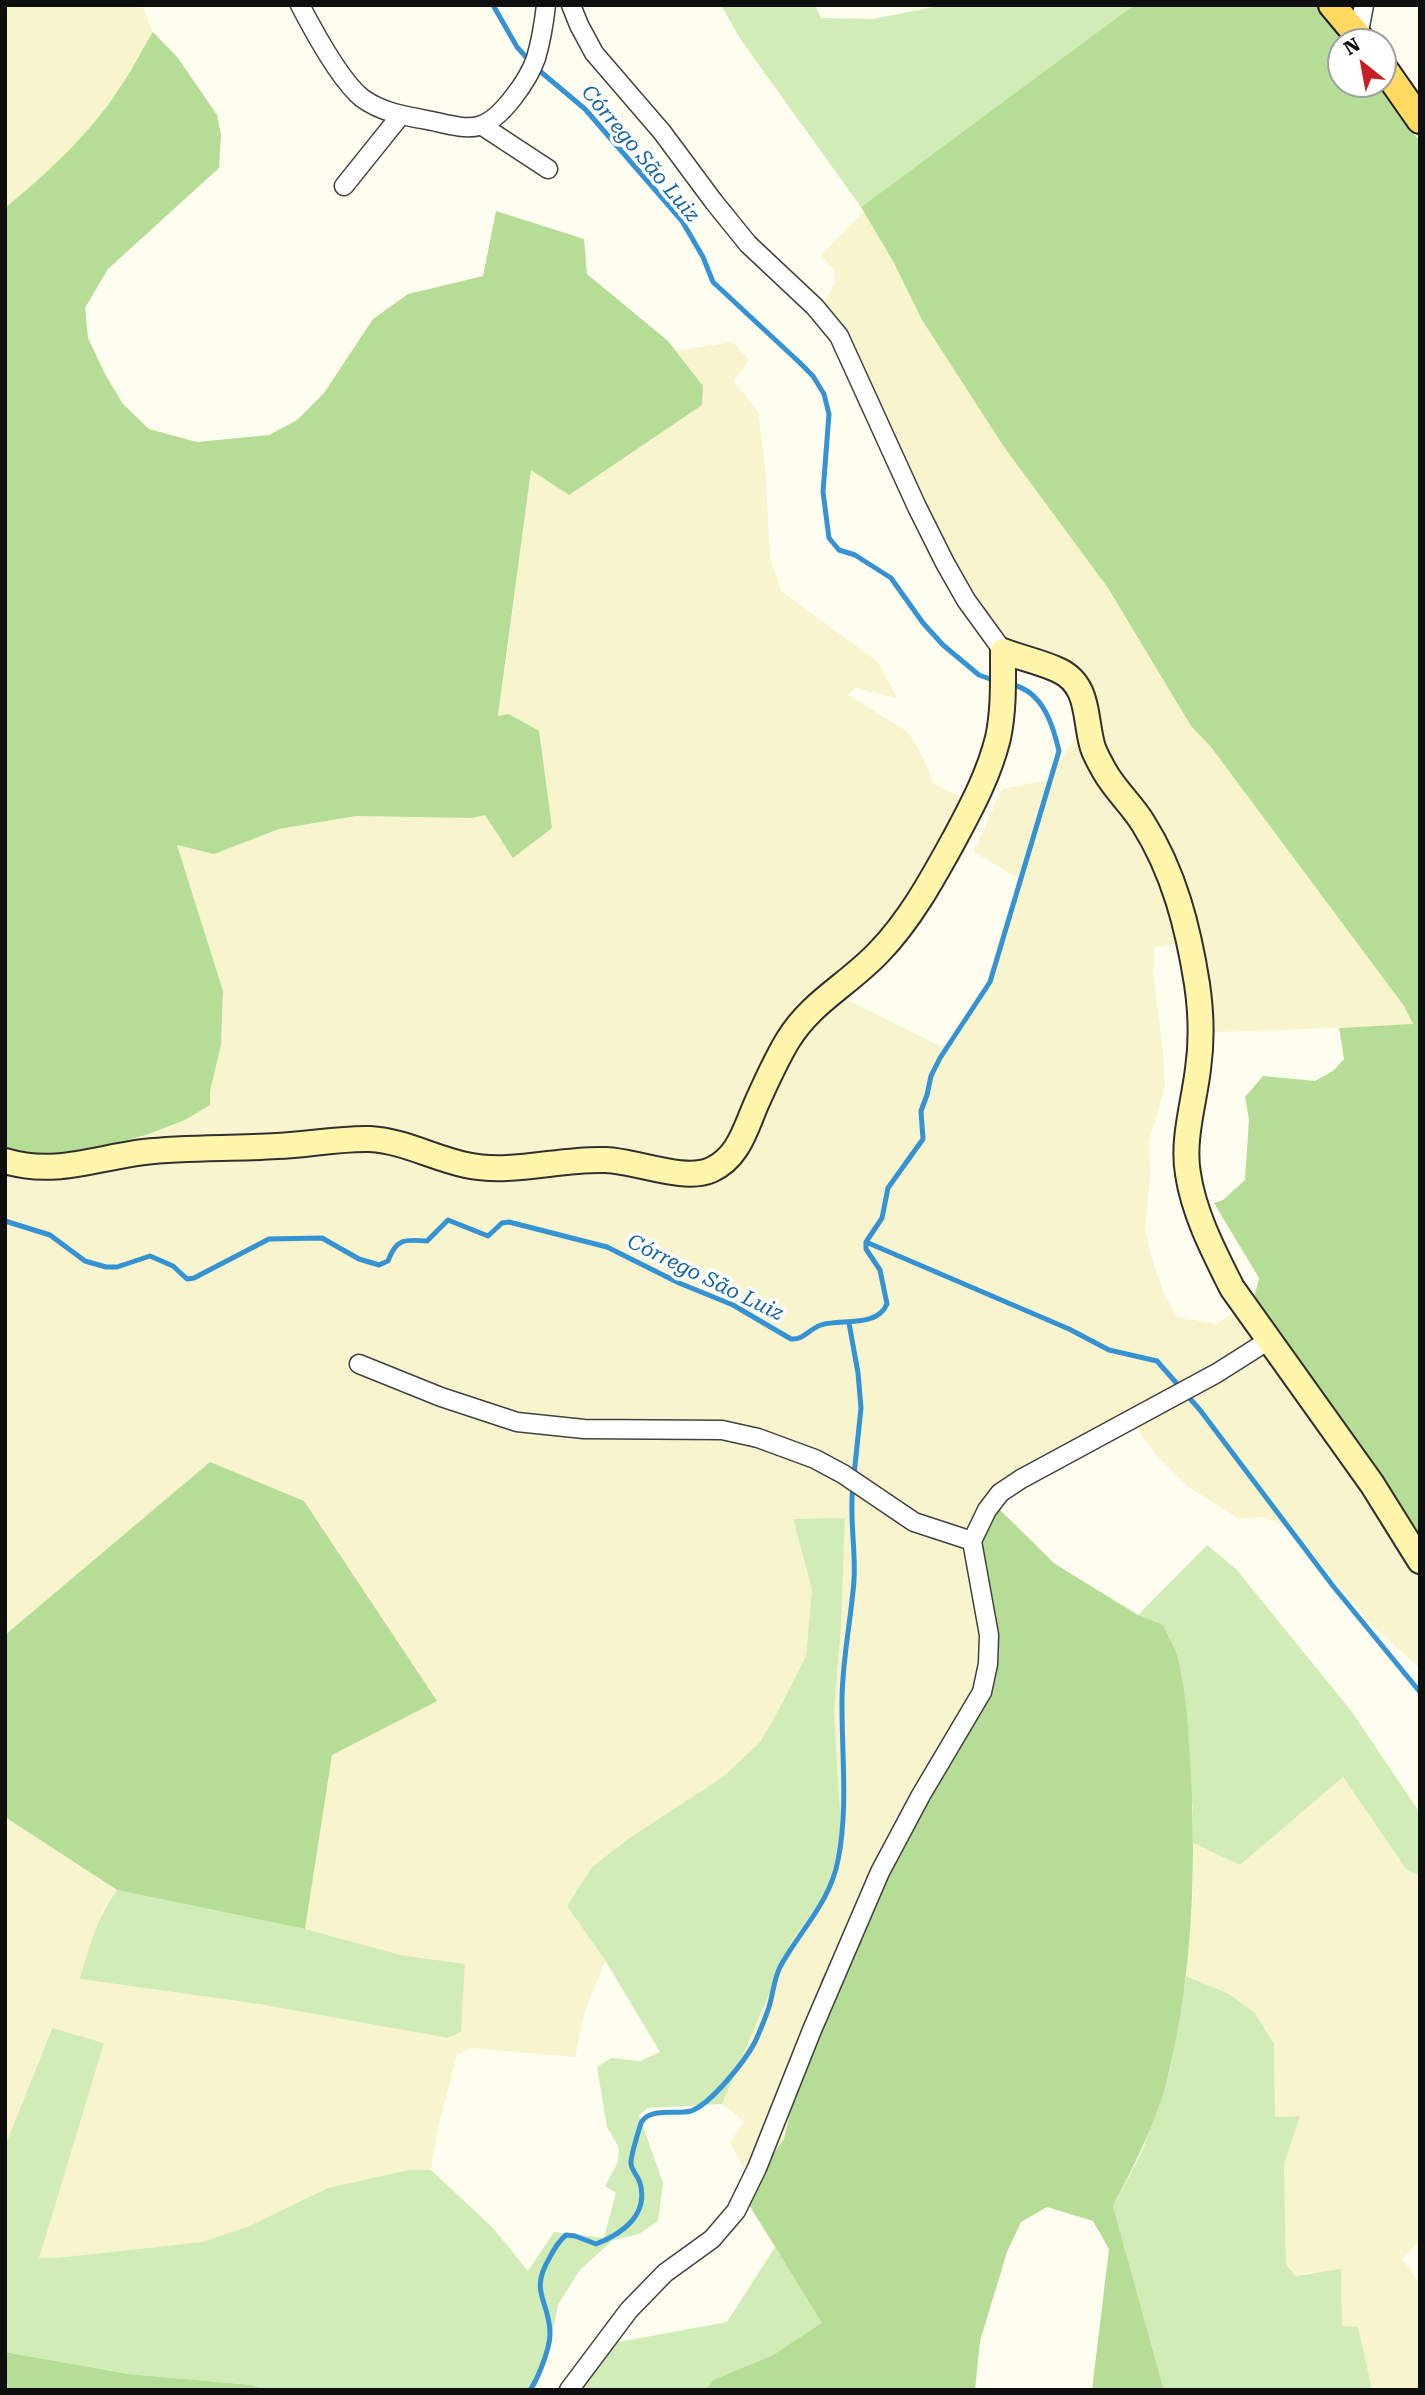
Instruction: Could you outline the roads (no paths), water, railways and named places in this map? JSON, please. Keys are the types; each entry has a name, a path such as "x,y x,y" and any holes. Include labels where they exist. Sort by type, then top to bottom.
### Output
{"main road":[{"path":"1332,5 1351,28"},
{"path":"1397,87 1420,120"}],"street":[{"path":"299,5 343,76 360,96 377,108 466,128 481,125 495,117 526,78 535,60 546,5"},
{"path":"571,5 594,53 662,132 748,244 815,307 839,336 945,563 966,600 1003,651 1060,670 1074,680 1080,689 1093,747 1106,774 1143,822 1175,887 1188,937 1197,985 1200,1025 1199,1066 1187,1151 1188,1174 1196,1205 1215,1255 1232,1288 1371,1484 1420,1561"},
{"path":"1361,28 1364,5"},
{"path":"344,186 401,115"},
{"path":"481,125 548,169"},
{"path":"5,1161 34,1166 81,1166 122,1155 181,1148 279,1146 367,1139 392,1141 468,1166 498,1168 605,1160 688,1174 708,1171 723,1163 740,1145 758,1099 788,1040 806,1016 824,997 847,982 880,952 931,883 985,782 998,735 1003,689 1003,651"},
{"path":"569,2390 629,2310 665,2273 712,2239 736,2211 757,2168 812,2030 880,1872 921,1795 982,1692 988,1664 989,1635 972,1541 987,1510 1000,1493 1021,1479 1217,1373 1269,1340"},
{"path":"359,1364 441,1397 517,1422 584,1429 722,1430 758,1438 815,1459 843,1474 914,1522 972,1541"}],"waterway":[{"name":"Córrego São Luiz","path":"493,5 517,47 535,67 585,109 682,221 703,257 713,282 813,376 824,394 829,414 823,492 829,538 839,550 855,555 891,578 923,623 943,645 979,675 993,680"},
{"name":"Córrego São Luiz","path":"5,1221 50,1235 85,1261 117,1267 150,1256 173,1266 187,1279 194,1278 269,1239 322,1238 359,1259 379,1265 388,1261 398,1244 412,1240 427,1241 448,1220 488,1236 502,1223 509,1222 607,1247 679,1283 733,1305 791,1339 799,1338 821,1325 875,1317 887,1304 880,1270 866,1249 866,1242 882,1218 888,1188 923,1139 921,1111 931,1076 990,982 1059,751 1050,721 1039,702 1023,689 1013,685"},
{"path":"866,1242 1069,1329 1109,1350 1157,1361 1200,1410 1333,1586 1420,1692"},
{"path":"849,1323 861,1408 854,1475"},
{"path":"530,2390 543,2363 550,2334 540,2288 544,2269 553,2251 566,2235 596,2244 624,2229 637,2214 642,2194 631,2164 641,2123 645,2118 657,2113 685,2112 699,2107 736,2070 759,2034 780,1967 821,1903 834,1875 843,1822 842,1691 854,1580 853,1485"}]}
